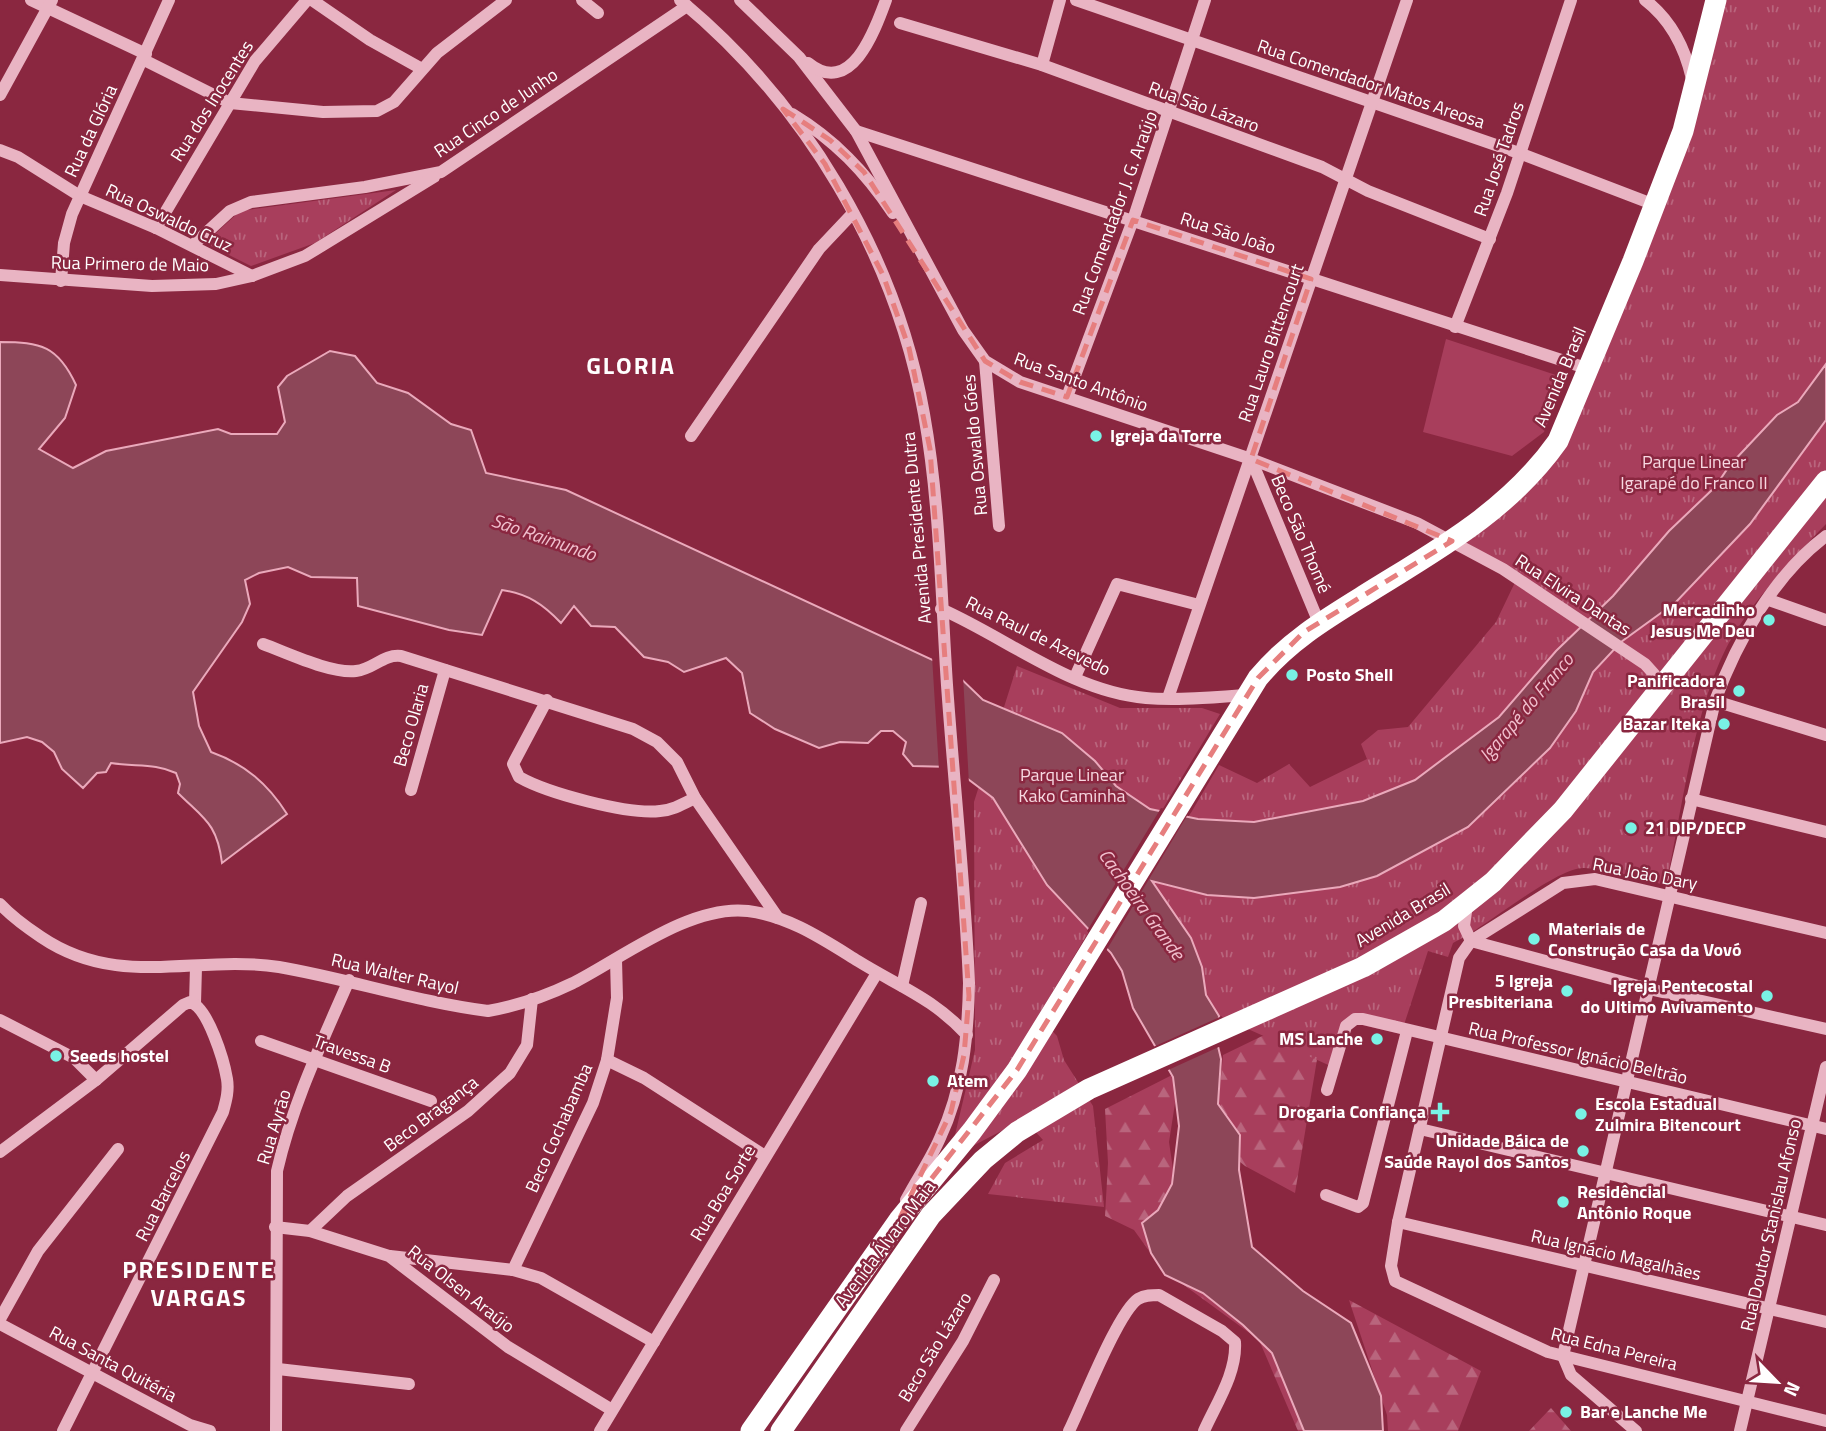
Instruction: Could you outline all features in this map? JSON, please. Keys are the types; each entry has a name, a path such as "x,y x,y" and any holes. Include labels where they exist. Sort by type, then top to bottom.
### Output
{"highway":[{"name":"Avenida Brasil","path":"1211,755 1247,695 1277,656 1319,623 1452,541 1499,507 1541,465 1567,422 1655,205 1695,91 1716,0"},
{"name":"Avenida Brasil","path":"1089,1089 1454,924 1473,899 1541,835 1826,481"},
{"name":"Avenida Álvaro Maia","path":"751,1431 899,1220 996,1100 1054,1013 1211,755"},
{"name":"Avenida Álvaro Maia","path":"780,1431 908,1244 953,1191 1017,1132 1089,1089"}],"street":[{"path":"31,0 50,4 230,103 323,112 377,111 394,102 422,69 453,39 506,0"},
{"name":"Rua da Glória","path":"61,281 64,243 80,197 169,0"},
{"path":"310,0 370,40 422,69"},
{"name":"Rua dos Inocentes","path":"156,228 256,61 310,0"},
{"path":"582,0 598,12"},
{"path":"740,0 799,57 856,131"},
{"path":"799,57 822,71 846,69 857,61 867,46 886,0"},
{"path":"1042,65 1059,0"},
{"name":"Rua Comendador Matos Areosa","path":"1076,0 1519,153 1655,205"},
{"name":"Rua Comendador J. G. Araújo","path":"1067,397 1133,220 1205,0"},
{"name":"Rua Lauro Bittencourt","path":"1168,698 1407,0"},
{"name":"Rua José Tadros","path":"1455,327 1490,239 1571,0"},
{"path":"1645,0 1660,13 1676,35 1695,91"},
{"name":"Avenida Presidente Dutra","path":"684,3 746,62 825,164 853,213 897,311 924,413 936,509 957,831 966,915 967,1035 958,1087 946,1125"},
{"name":"Rua Cinco de Junho","path":"193,245 230,211 251,202 365,187 441,172 684,3"},
{"path":"0,95 50,4"},
{"name":"Rua São Lázaro","path":"900,23 1042,65 1322,167 1345,180 1490,239"},
{"path":"783,109 830,140 864,172 923,257"},
{"name":"Rua São João","path":"856,131 1589,369"},
{"name":"Rua Santo Antônio","path":"856,131 963,330 985,361 1020,382 1251,459 1393,513 1452,541"},
{"name":"Rua Oswaldo Cruz","path":"0,150 18,157 80,197 193,245 251,276"},
{"name":"Rua Primero de Maio","path":"0,275 61,281 186,286 216,284 251,276 305,256 441,172"},
{"path":"691,436 819,249 853,213"},
{"name":"Rua Oswaldo Góes","path":"985,361 999,526"},
{"name":"Beco São Thomé","path":"1251,459 1319,623"},
{"path":"1636,1431 1571,1375 1563,1356 1715,701 1742,638 1796,566 1826,536"},
{"name":"Rua Elvira Dantas","path":"1452,541 1575,616 1635,657 1654,674 1657,693"},
{"path":"1075,677 1117,583 1199,605"},
{"path":"1769,600 1826,620"},
{"name":"Rua Raul de Azevedo","path":"941,609 1075,677 1131,695 1168,698 1247,695"},
{"path":"263,644 347,671 367,669 391,655 624,725 657,742 677,762 695,798 778,918"},
{"name":"Beco Olaria","path":"411,790 445,670"},
{"path":"547,700 513,764 519,777 598,803 643,812 672,809 695,798"},
{"path":"1715,701 1826,735"},
{"path":"1691,799 1826,832"},
{"name":"Rua João Dary","path":"1471,941 1547,891 1577,879 1595,879 1826,933"},
{"path":"902,986 921,902"},
{"name":"Rua Walter Rayol","path":"3,910 53,945 97,964 135,969 276,967 349,980 488,1011 532,999 571,984 679,924 744,910 778,918 812,933 938,1006 967,1035"},
{"path":"1454,924 1471,941 1649,989 1826,1029"},
{"path":"1398,1222 1459,958 1471,941"},
{"name":"Beco Cochabamba","path":"513,1270 593,1103 607,1060 617,994 616,960"},
{"path":"0,1152 96,1080 173,1012 190,1002 197,1005 196,967"},
{"name":"Rua Boa Sorte","path":"600,1431 877,973"},
{"name":"Rua Ayrão","path":"276,1431 278,1369 275,1188 282,1149 315,1058 349,980"},
{"name":"Beco Bragança","path":"310,1231 347,1196 468,1111 510,1073 527,1045 532,999"},
{"name":"Rua Barcelos","path":"64,1431 223,1112 227,1080 216,1042 197,1005"},
{"path":"938,1006 953,1010 968,1007"},
{"name":"Rua Professor Ignácio Beltrão","path":"1327,1090 1346,1026 1355,1018 1826,1129"},
{"path":"0,1020 64,1052 96,1080"},
{"path":"1326,1195 1358,1207 1363,1203 1407,1031"},
{"name":"Travessa B","path":"261,1041 431,1101"},
{"path":"607,1060 644,1078 765,1156"},
{"name":"Rua Doutor Stanislau Afonso","path":"1740,1431 1826,1067"},
{"name":"Avenida Álvaro Maia","path":"899,1220 906,1199 946,1125"},
{"path":"1420,1129 1826,1225"},
{"path":"0,1322 38,1251 118,1149"},
{"name":"Rua Ignácio Magalhães","path":"1398,1222 1826,1322"},
{"name":"Rua Edna Pereira","path":"1398,1222 1391,1275 1402,1286 1530,1345 1563,1356 1826,1421"},
{"name":"Rua Olsen Araújo","path":"275,1227 310,1231 389,1256 508,1347 612,1410"},
{"path":"389,1256 513,1270 558,1285 654,1342"},
{"name":"Beco São Lázaro","path":"906,1431 963,1341 994,1280"},
{"path":"1069,1431 1123,1318 1136,1300 1148,1295 1159,1295 1222,1331 1235,1342 1236,1354 1230,1374 1203,1431"},
{"name":"Rua Santa Quitéria","path":"0,1322 189,1428 210,1431"},
{"path":"278,1369 353,1375 409,1384"}],"highlighted area":[{"path":"783,109 830,140 864,172 985,361 1020,382 1067,397 1133,220 1311,279 1251,459 1452,541 1304,632 1258,678 1017,1070 899,1220 951,1112 964,1055 969,996 930,449 909,348 883,275 825,164"}],"green space":[{"name":"Parque Linear Igarapé do Franco II","path":"1723,0 1826,0 1826,524 1754,605 1734,634 1721,660 1709,690 1691,755 1666,885 1585,868 1557,877 1453,943 1448,957 1428,951 1401,1034 1349,1022 1335,1068 1219,1016 1206,995 1202,967 1151,881 1219,765 1257,783 1289,764 1310,787 1367,759 1361,744 1378,730 1408,727 1496,622 1519,574 1464,541 1496,519 1521,497 1566,440"},
{"path":"396,190 315,243 251,266 205,243 240,211"},
{"path":"1446,339 1565,378 1544,432 1512,456 1423,432"},
{"name":"Parque Linear Kako Caminha","path":"1017,666 1120,708 1202,708 1220,714 1038,1016 1057,1036 1064,1060 1093,1106 1104,1207 988,1194 1005,1163 1043,1140 1024,1119 965,1150 955,1135 975,1050 974,802"},
{"path":"1326,1005 1295,1193 1245,1166 1218,1144 1217,1119 1223,1055"},
{"path":"1180,1071 1169,1142 1182,1231 1336,1431 1298,1431 1259,1340 1162,1269 1134,1230 1105,1216 1108,1163 1105,1109"},
{"path":"1349,1300 1481,1371 1458,1431 1388,1431 1387,1415"},
{"path":"1551,1408 1571,1431 1529,1431"}],"water":[{"path":"0,342 27,343 47,349 55,354 69,372 76,385 65,418 39,449 73,468 106,451 218,429 231,434 277,434 285,422 278,387 287,376 330,351 355,356 377,383 408,393 451,424 471,430 486,473 566,490 950,668 983,700 1062,733 1095,761 1116,786 1150,809 1198,819 1254,822 1363,801 1415,780 1499,717 1556,651 1613,596 1669,531 1715,487 1730,465 1777,415 1798,402 1826,364 1826,420 1750,524 1676,602 1621,642 1593,672 1576,711 1550,748 1468,827 1377,876 1340,887 1254,898 1207,895 1152,881 1191,938 1202,967 1206,995 1219,1016 1217,1042 1221,1059 1218,1104 1240,1135 1239,1170 1252,1247 1303,1291 1351,1323 1381,1396 1383,1431 1304,1431 1272,1353 1203,1293 1165,1275 1151,1253 1142,1223 1158,1210 1172,1184 1179,1126 1173,1077 1133,1008 1122,971 1111,953 1047,885 993,798 952,767 913,766 903,754 906,742 893,731 881,731 868,743 840,742 819,748 775,729 750,713 742,673 726,658 684,672 668,662 644,657 615,627 591,626 574,606 561,623 534,601 502,590 482,635 449,630 358,606 357,578 311,577 288,567 259,573 245,580 250,604 242,622 193,692 199,726 211,752 255,776 287,814 222,863 213,830 178,793 180,784 176,773 153,766 111,763 106,772 97,773 83,788 62,769 54,752 42,742 27,737 0,743"}],"pier":[{"path":"932,656 952,665 963,676 969,784 951,770 939,770"},
{"path":"1161,808 1188,814 1106,951 1087,931"},
{"path":"1222,1016 1221,1046 1166,1071 1153,1047"}],"place":[{"name":"Igreja da Torre","path":"1096,436"},
{"name":"Mercadinho Jesus Me Deu","path":"1769,620"},
{"name":"Posto Shell","path":"1292,675"},
{"name":"Panificadora Brasil","path":"1739,691"},
{"name":"Bazar Iteka","path":"1724,724"},
{"name":"21 DIP/DECP","path":"1631,828"},
{"name":"Materiais de Construção Casa da Vovó","path":"1534,939"},
{"name":"5 Igreja Presbiteriana","path":"1567,991"},
{"name":"Igreja Pentecostal do Ultimo Avivamento","path":"1767,996"},
{"name":"MS Lanche","path":"1377,1039"},
{"name":"Seeds hostel","path":"56,1056"},
{"name":"Atem","path":"933,1081"},
{"name":"Drogaria Confiança","path":"1440,1112"},
{"name":"Escola Estadual Zulmira Bitencourt","path":"1581,1114"},
{"name":"Unidade Báica de Saúde Rayol dos Santos","path":"1583,1151"},
{"name":"Residêncial Antônio Roque","path":"1563,1202"},
{"name":"Bar e Lanche Me","path":"1566,1412"}],"district":[{"name":"GLORIA","path":"631,366"},
{"name":"PRESIDENTE VARGAS","path":"199,1284"}],"water label":[{"name":"São Raimundo","path":"544,537"},
{"name":"Igarapé do Franco","path":"1526,707"},
{"name":"Cachoeira Grande","path":"1142,904"}]}
